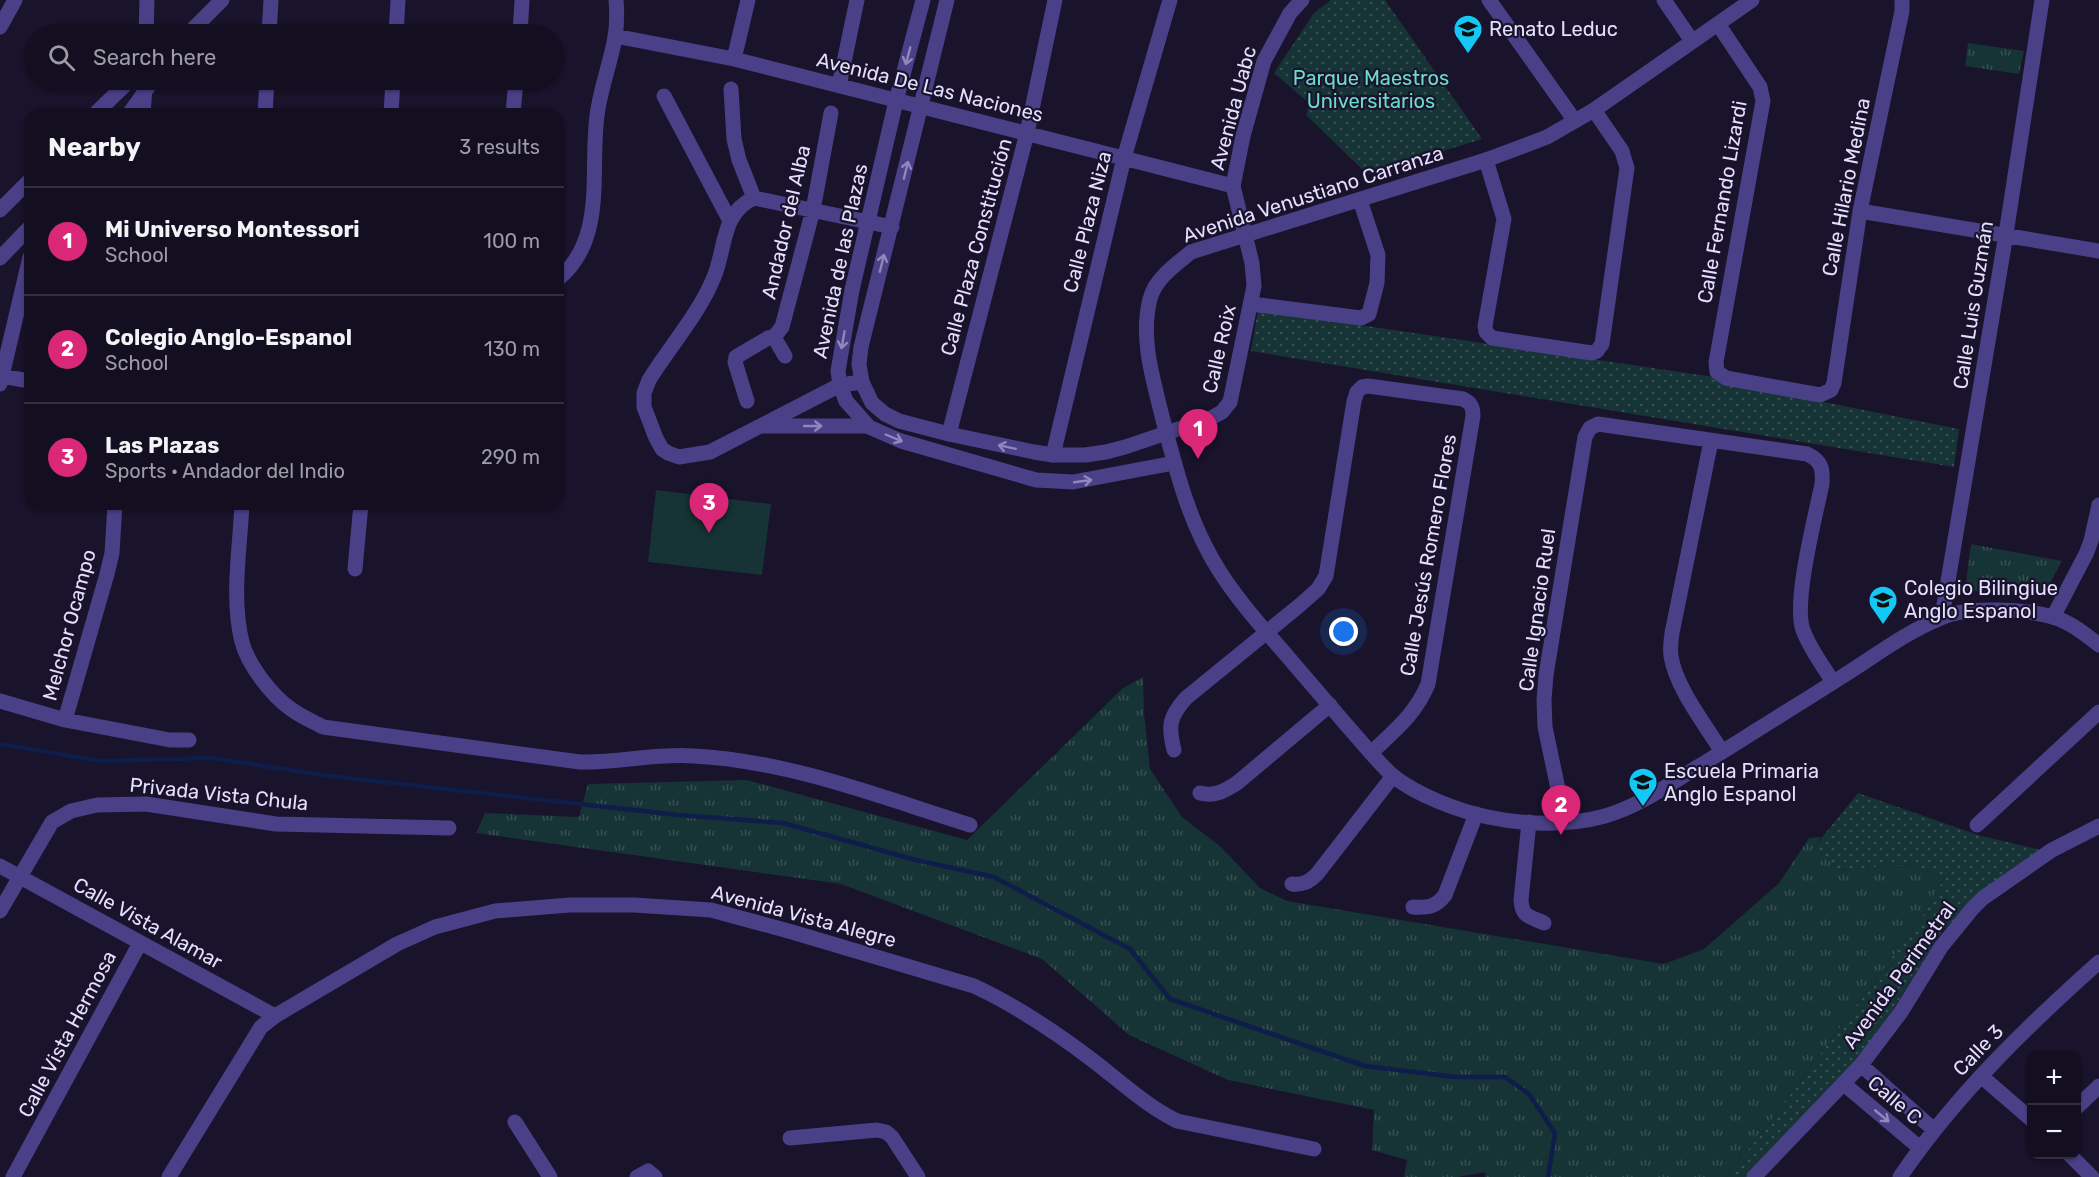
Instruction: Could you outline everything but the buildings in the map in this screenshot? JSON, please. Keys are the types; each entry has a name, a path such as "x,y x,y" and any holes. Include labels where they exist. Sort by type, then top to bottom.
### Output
{"street":[{"path":"0,27 15,0"},
{"path":"146,24 147,0"},
{"path":"198,24 222,0"},
{"path":"270,24 271,0"},
{"path":"397,24 398,0"},
{"path":"521,24 522,0"},
{"path":"564,272 580,252 590,222 595,178 598,109 615,36 616,0"},
{"path":"734,59 748,0"},
{"path":"838,86 857,0"},
{"name":"Avenida de las Plazas","path":"923,0 896,101 852,290 838,371 846,401 867,426 901,441 1047,481 1073,483 1174,463"},
{"name":"Avenida de las Plazas","path":"947,0 861,347 859,364 862,382 872,403 885,414 900,421 949,434 1053,455 1085,455 1106,452 1167,434"},
{"name":"Calle Plaza Constitución","path":"949,434 1027,134 1055,0"},
{"name":"Calle Plaza Niza","path":"1053,455 1124,158 1170,0"},
{"name":"Avenida Uabc","path":"1245,235 1233,186 1243,136 1264,61 1290,13 1302,0"},
{"path":"1489,0 1575,120"},
{"path":"1664,0 1692,41"},
{"name":"Avenida Venustiano Carranza","path":"1752,0 1594,110 1547,136 1486,160 1191,252 1172,267 1160,280 1150,298 1147,343 1153,378 1188,509 1219,572 1240,601 1393,776 1449,805 1505,821 1565,822 1606,816 1653,795 1888,646 1942,617 1976,610 1998,610 2053,617 2085,634 2099,645"},
{"name":"Calle Hilario Medina","path":"1834,383 1860,211 1902,11 1902,0"},
{"name":"Calle Luis Guzmán","path":"1942,617 2006,234 2042,0"},
{"name":"Calle Fernando Lizardi","path":"1718,24 1760,87 1763,101 1716,362 1717,372 1726,378 1820,395 1830,390 1834,383"},
{"name":"Avenida De Las Naciones","path":"615,36 734,59 1233,186"},
{"path":"731,88 734,139 739,160 754,198"},
{"path":"101,108 120,90"},
{"path":"133,108 144,90"},
{"path":"144,108 147,90"},
{"path":"265,108 266,90"},
{"path":"391,108 392,90"},
{"path":"514,108 515,90"},
{"path":"664,96 730,221"},
{"path":"1486,160 1504,219 1485,326 1488,335 1492,338 1593,353 1602,344 1627,168 1622,151 1594,110"},
{"name":"Andador del Alba","path":"774,338 782,327 813,210 831,113"},
{"path":"0,210 24,186"},
{"path":"862,382 840,385 710,452 679,457 662,448 644,407 644,393 649,380 706,294 715,275 730,221 735,210 744,203 754,198 892,227"},
{"path":"1251,304 1361,318 1369,314 1377,283 1378,255 1360,200"},
{"path":"1860,211 2099,251"},
{"path":"0,258 24,233"},
{"name":"Calle Roix","path":"1167,434 1211,418 1230,402 1251,304 1254,272 1245,235"},
{"path":"24,282 1,379 24,381"},
{"path":"747,401 735,362 736,357 768,338 774,338 785,356"},
{"name":"Calle Jesús Romero Flores","path":"1266,631 1318,589 1326,576 1356,392 1368,386 1463,399 1469,402 1473,408 1473,416 1428,684 1421,702 1407,720 1371,753"},
{"name":"Calle Ignacio Ruel","path":"1565,822 1545,727 1546,675 1585,437 1590,428 1598,424 1711,441"},
{"path":"759,426 867,426"},
{"path":"1722,752 1685,692 1674,671 1670,654 1672,633 1711,441 1807,454 1816,458 1821,464 1823,472 1801,596 1800,615 1809,643 1833,682"},
{"path":"2053,617 2086,554 2099,505"},
{"name":"Melchor Ocampo","path":"65,720 112,553 115,510"},
{"path":"242,510 237,603 243,644 268,687 290,708 323,727 580,762 692,755 727,759 824,779 970,825"},
{"path":"356,568 361,510"},
{"path":"1174,750 1170,722 1177,708 1266,631"},
{"path":"0,701 65,720 170,740 189,740"},
{"path":"1200,793 1210,795 1237,783 1330,705"},
{"path":"1977,825 2099,712"},
{"path":"1292,884 1300,885 1310,881 1317,874 1393,776"},
{"name":"Privada Vista Chula","path":"0,911 52,822 71,811 97,805 146,804 276,824 449,828"},
{"path":"1413,907 1430,908 1439,903 1445,895 1476,814"},
{"path":"1529,822 1522,910 1526,915 1544,923"},
{"name":"Avenida Perimetral","path":"1754,1177 1861,1065 1901,1012 1941,947 1972,909 1983,898 2052,850 2099,826"},
{"name":"Calle Vista Alamar","path":"0,866 275,1016"},
{"name":"Avenida Vista Alegre","path":"169,1177 261,1027 275,1016 397,944 435,927 495,911 570,904 634,904 711,910 974,986 1002,999 1032,1018 1092,1060 1157,1111 1177,1121 1314,1149"},
{"name":"Calle Vista Hermosa","path":"13,1177 140,943"},
{"name":"Calle 3","path":"1899,1177 1933,1129 1981,1076 2057,1000 2099,962"},
{"name":"Calle C","path":"1861,1065 1933,1129"},
{"path":"1981,1076 2027,1116"},
{"name":"Calle C","path":"1844,1084 1920,1148"},
{"path":"2079,1105 2099,1086"},
{"path":"515,1122 550,1177"},
{"path":"790,1138 877,1130 886,1132 892,1137 918,1177"},
{"path":"2073,1159 2092,1177"},
{"path":"637,1177 648,1171 655,1177"}],"green space":[{"name":"Parque Maestros Universitarios","path":"1331,0 1385,0 1482,139 1367,174 1306,115 1309,103 1274,73 1314,13"},
{"path":"1968,43 2024,51 2019,74 1965,66"},
{"path":"1258,310 1714,377 1959,429 1954,467 1251,351"},
{"path":"656,490 771,504 762,575 648,562"},
{"path":"1971,544 2062,561 2045,592 1965,591"},
{"path":"1143,677 1150,769 1182,817 1221,847 1260,888 1287,901 1664,964 1704,949 1779,883 1809,838 1821,837 1815,846 1839,870 1910,864 1945,877 1922,917 1761,1134 1726,1177 1485,1177 1486,1172 1458,1177 1404,1177 1407,1160 1372,1150 1374,1110 1228,1080 1129,1035 1042,959 841,884 476,833 485,813 579,817 588,784 747,780 967,840 1123,688"},
{"path":"1858,793 1981,836 2041,850 1999,879 1942,931 1859,1064 1751,1177 1726,1177 1761,1134 1922,917 1945,877 1910,864 1839,870 1815,846"}],"waterway":[{"path":"0,744 100,761 212,758 329,776 678,815 783,823 916,860 994,877 1130,949 1170,999 1365,1066 1456,1077 1505,1077 1529,1094 1555,1133 1548,1177"}],"place":[{"name":"Renato Leduc","path":"1468,54"},
{"name":"Mi Universo Montessori","path":"1198,459"},
{"name":"Las Plazas","path":"709,533"},
{"name":"Colegio Bilingiue Anglo Espanol","path":"1883,626"},
{"name":"Escuela Primaria Anglo Espanol","path":"1643,808"},
{"name":"Colegio Anglo-Espanol","path":"1561,835"}]}
